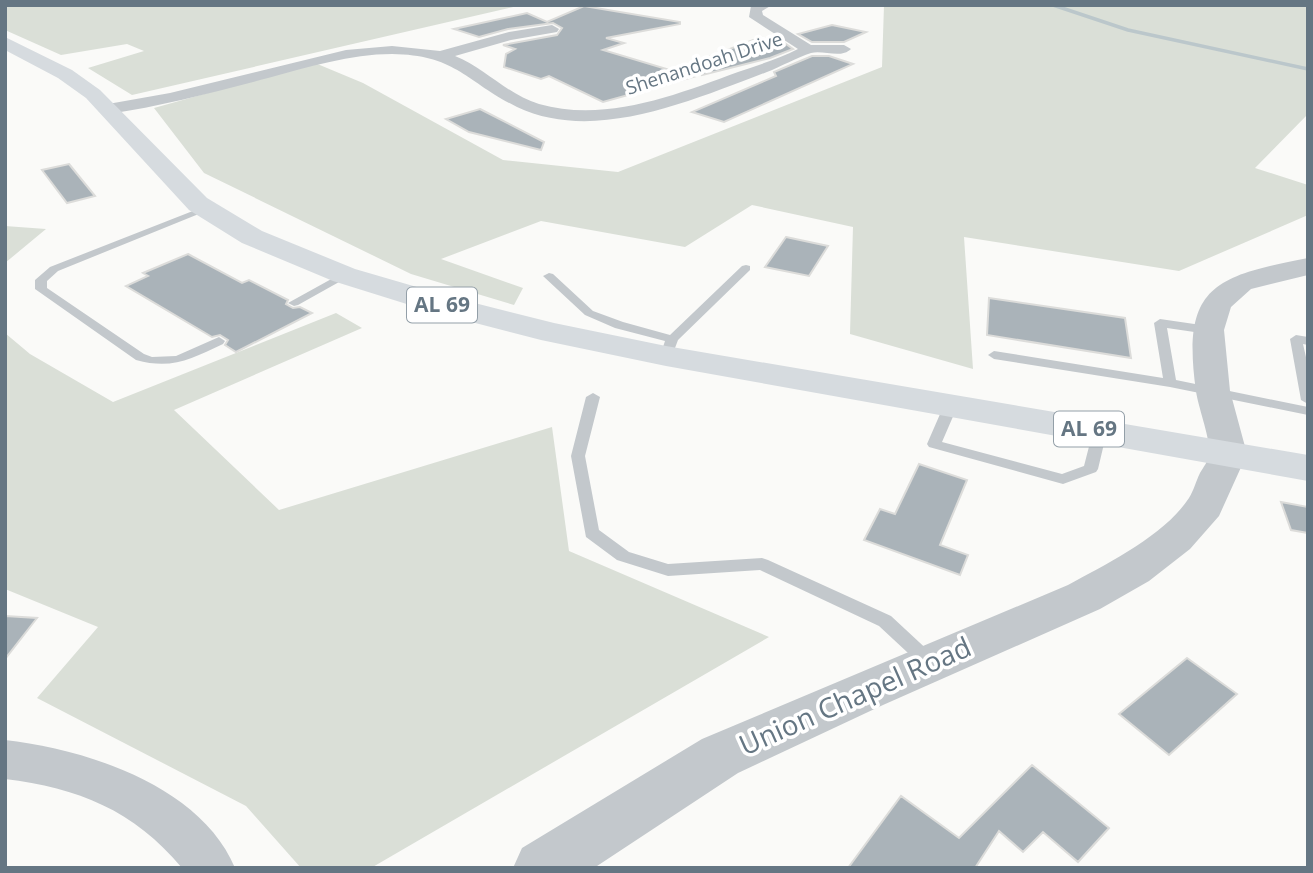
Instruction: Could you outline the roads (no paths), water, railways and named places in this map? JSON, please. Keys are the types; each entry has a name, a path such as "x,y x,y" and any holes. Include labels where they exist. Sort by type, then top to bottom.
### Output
{"main road":[{"name":"AL 69","path":"5,42 65,74 93,94 198,204 252,237 344,275 440,304 554,333 669,347 951,405 1308,468"}],"street":[{"path":"765,5 755,9 756,17 808,50"},
{"path":"440,56 509,36 552,29"},
{"name":"Shenandoah Drive","path":"108,109 141,104 299,63 347,53 380,50 440,56 465,66 533,108 562,114 596,115 646,107 808,50 844,49"},
{"path":"1228,454 1213,391 1208,330 1216,306 1225,294 1241,284 1268,274 1308,266"},
{"name":"Union Chapel Road","path":"542,868 720,756 1084,597 1134,569 1175,538 1205,506 1228,454"},
{"path":"5,759 49,766 124,792 157,811 186,837 212,868"}],"lane":[{"path":"206,209 54,269 41,280 41,289 140,357 157,364 219,341"},
{"path":"549,276 589,313 669,347 746,268"},
{"path":"294,303 344,275"},
{"path":"1170,383 1160,323 1208,330"},
{"path":"1308,341 1296,338 1308,400"},
{"path":"994,355 1170,383 1308,411"},
{"path":"593,397 578,456 592,533 623,556 668,570 762,564 885,621 930,663"},
{"path":"951,405 934,444 1063,479 1091,469 1100,431"}],"waterway":[{"path":"1053,5 1128,30 1308,69"}]}
